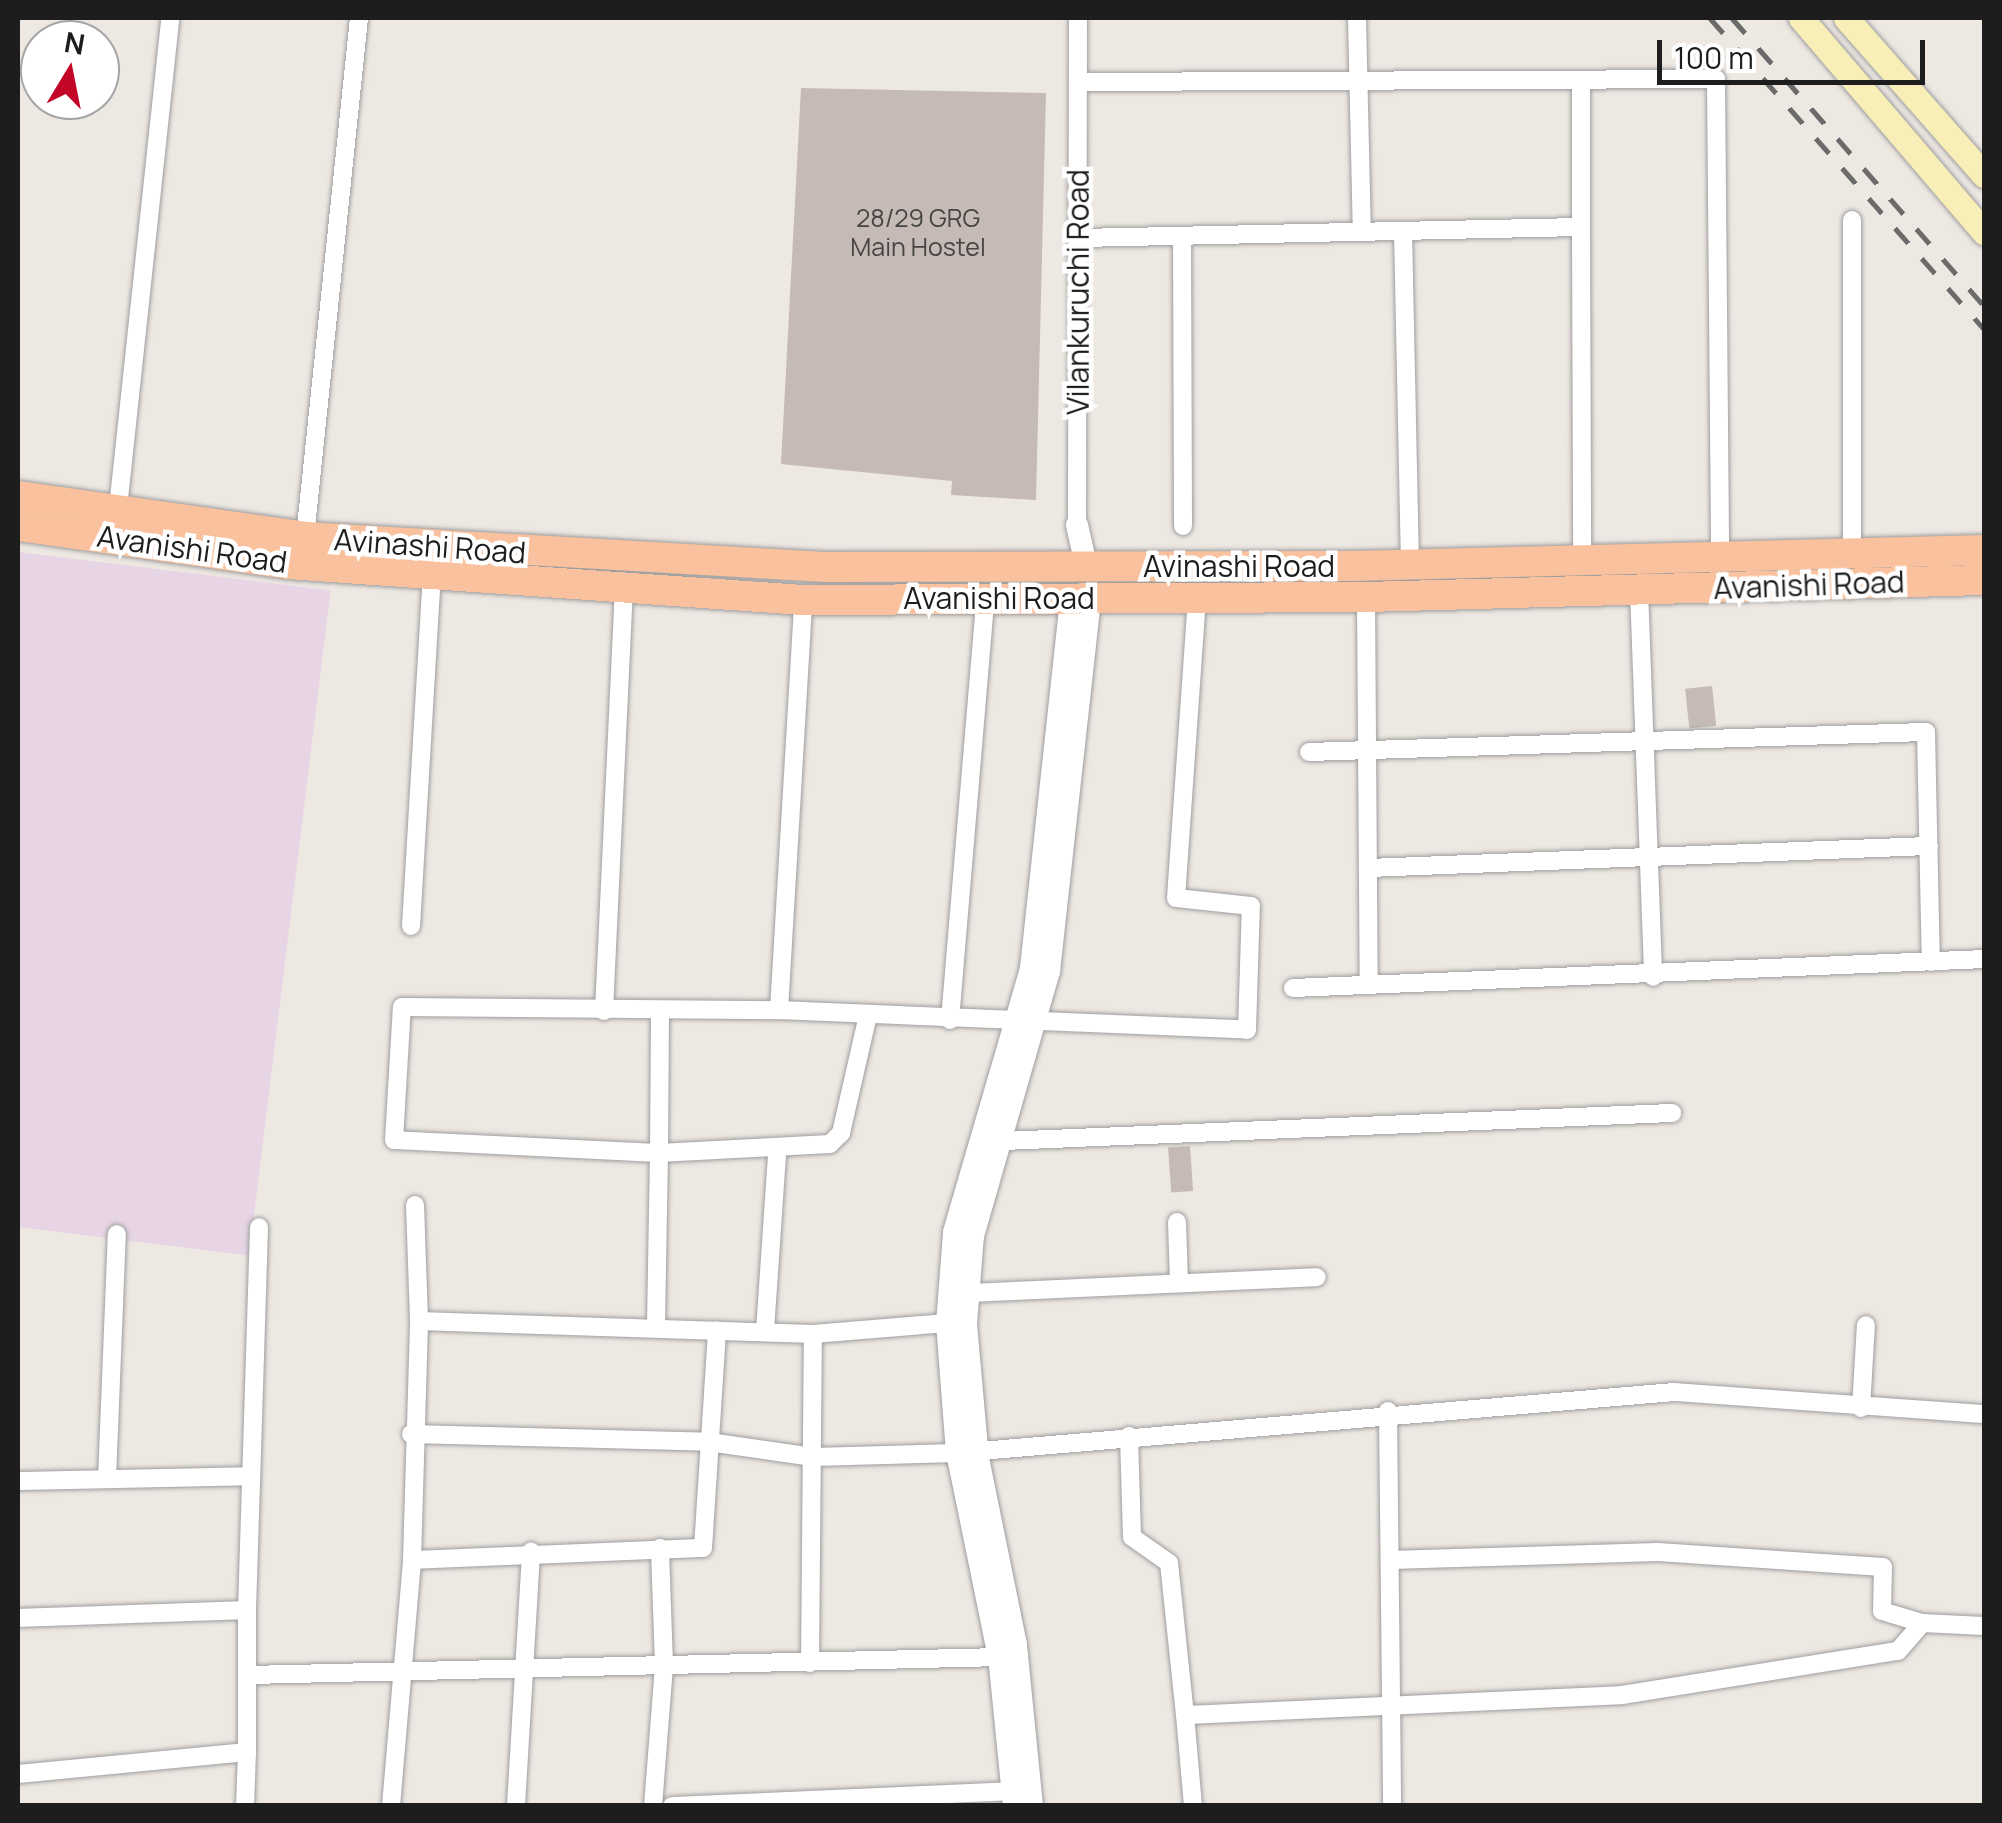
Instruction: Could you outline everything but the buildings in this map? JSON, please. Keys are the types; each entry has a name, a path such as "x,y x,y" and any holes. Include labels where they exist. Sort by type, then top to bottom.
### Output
{"main road":[{"path":"1801,18 1984,232"},
{"path":"1846,18 1984,175"},
{"name":"Avinashi Road","path":"18,496 305,537 678,560 1410,565 1538,578 1582,562 1704,568 1852,554 1984,550"},
{"name":"Avanishi Road","path":"18,526 432,576 803,600 1366,597 1538,578 1640,590 1704,568 1984,580"},
{"path":"677,592 678,560"}],"street":[{"path":"118,508 170,18"},
{"path":"305,537 359,18"},
{"name":"Vilankuruchi Road","path":"1078,18 1078,565"},
{"path":"1357,18 1362,232"},
{"path":"1078,82 1716,79 1704,568"},
{"path":"1581,80 1582,562"},
{"path":"1852,220 1852,554"},
{"path":"1080,238 1581,227"},
{"path":"1404,231 1410,565"},
{"path":"1182,236 1183,526"},
{"path":"411,926 432,576"},
{"path":"604,1011 624,589"},
{"path":"1640,590 1653,977"},
{"path":"1366,597 1368,985"},
{"path":"868,1015 841,1132 830,1144 778,1153 659,1153 394,1140 402,1007 779,1010 1246,1030 1251,906 1176,898 1196,598"},
{"path":"1032,1806 1016,1645 968,1450 968,1293 973,1236 1003,1141 1030,1022 1075,782 1081,599"},
{"path":"779,1010 803,600"},
{"path":"950,1020 985,601"},
{"path":"1308,752 1645,745 1926,732 1931,962"},
{"path":"1368,868 1929,846"},
{"path":"1293,988 1653,977 1984,959"},
{"path":"656,1325 660,1012"},
{"path":"672,1806 1013,1798 999,1657 947,1323 954,1232 1030,1022"},
{"path":"1003,1141 1672,1113"},
{"path":"765,1331 778,1153"},
{"path":"391,1806 398,1669 412,1560 412,1434 418,1321 414,1205"},
{"path":"1177,1222 1179,1283"},
{"path":"245,1806 259,1227"},
{"path":"107,1479 117,1234"},
{"path":"968,1293 1317,1277"},
{"path":"418,1321 656,1325 813,1334 947,1323"},
{"path":"1861,1408 1866,1325"},
{"path":"412,1560 531,1551 703,1548 717,1330"},
{"path":"810,1663 813,1334"},
{"path":"412,1434 708,1442 813,1456 968,1450 1388,1412 1675,1392 1984,1414"},
{"path":"1388,1412 1392,1806"},
{"path":"1129,1436 1132,1538 1169,1563 1193,1806"},
{"path":"18,1481 251,1476"},
{"path":"653,1806 664,1665 660,1548"},
{"path":"516,1806 531,1551"},
{"path":"1390,1560 1658,1552 1882,1567 1882,1611 1922,1623 1984,1626"},
{"path":"18,1618 247,1610"},
{"path":"1185,1716 1622,1695 1898,1651 1922,1623"},
{"path":"249,1675 999,1657"},
{"path":"18,1774 248,1752"}],"shaded area":[{"path":"18,552 331,590 249,1255 18,1227"}],"railway":[{"path":"1710,18 1984,329"},
{"path":"1732,18 1984,306"}]}
